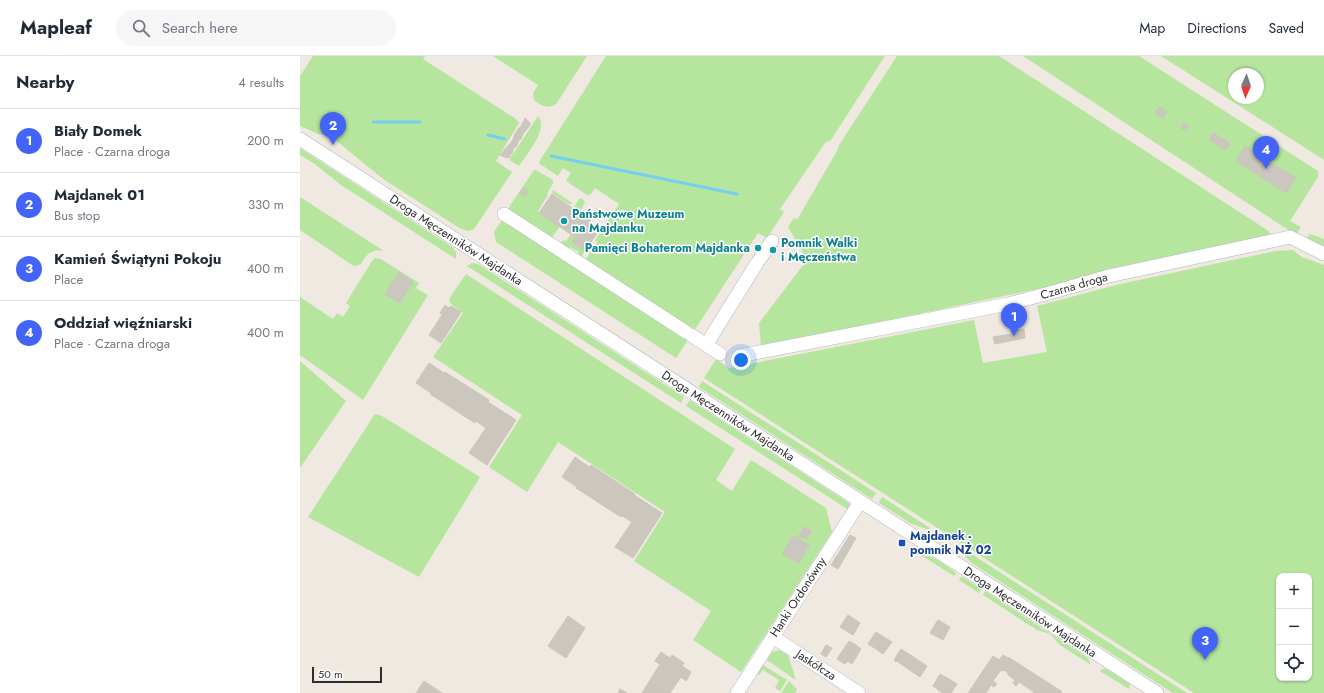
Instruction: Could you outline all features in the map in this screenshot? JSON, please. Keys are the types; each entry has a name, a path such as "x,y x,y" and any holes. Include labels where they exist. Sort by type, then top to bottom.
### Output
{"street":[{"name":"Droga Męczenników Majdanka","path":"300,139 1157,693"},
{"path":"504,214 706,345 772,241"},
{"name":"Czarna droga","path":"706,345 730,356 1008,304 1109,276 1290,238 1324,254"},
{"name":"Hanki Ordonówny","path":"737,693 860,502"},
{"name":"Jaskółcza","path":"773,637 859,693"}],"green space":[{"path":"313,56 425,56 423,59 516,119 519,123 496,161 512,172 474,229 469,231 461,229 383,179 329,136 318,134 300,126 300,76"},
{"path":"493,56 587,56 556,104 547,107 534,100 533,93 538,85"},
{"path":"606,56 885,56 831,140 825,143 780,209 784,212 767,238 758,233 694,331 586,259 597,242 595,240 619,204 595,188 591,194 587,195 566,181 571,173 563,168 558,176 539,162"},
{"path":"897,56 999,56 1267,230 1270,233 1270,236 1108,269 1080,280 761,347 759,323 807,260 788,227 794,218 797,220 839,145"},
{"path":"1023,56 1139,56 1318,171 1318,177 1290,221 1301,227 1296,235"},
{"path":"1161,56 1324,56 1324,160 1236,104 1264,104 1264,68 1228,68 1228,99"},
{"path":"538,116 541,121 539,134 519,166 509,160"},
{"path":"300,148 452,247 456,252 456,259 341,185 315,164 300,155"},
{"path":"534,170 553,180 547,194 548,195 538,211 560,226 551,239 508,212 509,207"},
{"path":"553,190 572,203 570,205 552,193"},
{"path":"300,197 384,251 370,253 365,257 361,264 356,266 352,265 300,230"},
{"path":"580,198 584,200 585,203 580,211 574,207"},
{"path":"502,220 688,340 676,358 496,242 494,232"},
{"path":"571,234 575,237 572,242 585,251 581,257 578,254 579,252 570,247 568,249 560,244 563,240 566,241"},
{"path":"1310,234 1324,239 1324,250 1305,240"},
{"path":"1293,250 1302,257 1324,265 1324,693 1194,693 704,378 716,359 729,368 974,320 983,363 1047,352 1037,306 1116,285 1275,251"},
{"path":"375,258 381,259 419,283 416,288 428,295 363,400 300,355 300,297 333,319 337,313 343,317 350,306 346,303"},
{"path":"472,263 478,264 684,397 681,403 467,266"},
{"path":"466,274 735,449 716,480 732,491 751,460 826,508 832,532 741,672 693,640 711,611 634,561 665,512 558,442 527,492 489,467 522,415 433,357 463,313 451,304 449,299"},
{"path":"300,361 346,401 300,468"},
{"path":"702,381 876,493 872,499 699,387"},
{"path":"690,400 849,503 849,510 686,406"},
{"path":"375,414 382,416 480,477 419,577 308,517"},
{"path":"882,497 930,528 929,530 910,523 879,503"},
{"path":"959,546 1187,693 1173,693 1151,679 973,564 957,549"},
{"path":"917,551 936,559 956,574 954,576 916,552"},
{"path":"961,577 982,589 979,593 959,580"},
{"path":"985,591 1088,658 1091,665 1060,645 1050,634 1037,630 983,595"},
{"path":"779,650 788,655 796,680 767,660 772,652"},
{"path":"763,665 787,680 780,691 775,688 779,680 763,670 759,675 757,674"},
{"path":"1106,669 1129,683 1129,689 1100,671"},
{"path":"789,681 797,689 795,693 781,693"}],"building":[{"path":"1159,107 1167,111 1163,118 1155,113"},
{"path":"525,118 530,125 519,140 516,147 514,147 510,157 507,158 500,155 513,140 515,133 522,125"},
{"path":"1184,123 1189,126 1185,131 1181,128"},
{"path":"1213,133 1230,143 1225,150 1209,139"},
{"path":"1245,146 1296,178 1286,193 1236,161"},
{"path":"524,188 528,191 525,196 519,193"},
{"path":"552,194 591,221 589,223 599,230 585,251 572,242 575,237 539,213"},
{"path":"399,272 413,282 400,303 385,294"},
{"path":"445,305 449,308 451,306 461,312 441,343 429,335 442,315 440,313"},
{"path":"1024,329 1025,338 995,344 993,337 1012,334 1011,331"},
{"path":"429,363 489,400 488,402 516,420 487,465 469,453 486,428 476,421 475,423 430,394 431,393 416,383"},
{"path":"575,457 589,467 591,465 662,513 633,558 615,547 632,522 621,515 621,517 576,488 577,487 562,477"},
{"path":"804,527 812,531 807,539 799,535"},
{"path":"800,535 802,537 800,540 809,545 799,563 782,554 793,536 798,539"},
{"path":"850,535 856,538 838,569 831,565"},
{"path":"848,615 860,623 853,635 840,627"},
{"path":"568,616 585,628 566,658 548,646"},
{"path":"938,620 950,627 943,640 930,633"},
{"path":"876,632 884,637 876,649 868,644"},
{"path":"884,637 892,642 883,654 876,649"},
{"path":"849,641 856,645 845,664 837,659"},
{"path":"826,645 832,648 826,657 821,654"},
{"path":"856,645 861,649 852,664 847,661"},
{"path":"1200,648 1204,650 1201,654 1198,652"},
{"path":"901,649 904,651 896,662 894,660"},
{"path":"904,651 915,658 908,669 897,661"},
{"path":"661,652 670,658 672,655 684,663 682,666 691,672 686,681 681,677 670,693 642,693 660,664 655,661"},
{"path":"1003,655 1062,693 1033,693 1034,692 1019,682 1016,686 1013,683 1015,680 1004,670 1000,671 993,681 997,684 994,687 991,685 986,693 968,693 993,656 999,660"},
{"path":"915,658 927,666 920,677 908,669"},
{"path":"940,674 949,679 941,692 933,686"},
{"path":"949,679 957,684 951,693 941,692"},
{"path":"424,681 442,693 416,693"},
{"path":"620,689 627,693 618,693"}],"waterway":[{"path":"373,122 420,122"},
{"path":"488,135 505,139"},
{"path":"551,156 737,194"}],"place":[{"name":"Majdanek 01","path":"333,145"},
{"name":"Oddział więźniarski","path":"1266,169"},
{"name":"Państwowe Muzeum na Majdanku","path":"564,221"},
{"name":"Pamięci Bohaterom Majdanka","path":"758,248"},
{"name":"Pomnik Walki i Męczeństwa","path":"773,250"},
{"name":"Biały Domek","path":"1014,336"},
{"name":"Majdanek - pomnik NŻ 02","path":"902,543"},
{"name":"Kamień Świątyni Pokoju","path":"1205,660"}]}
